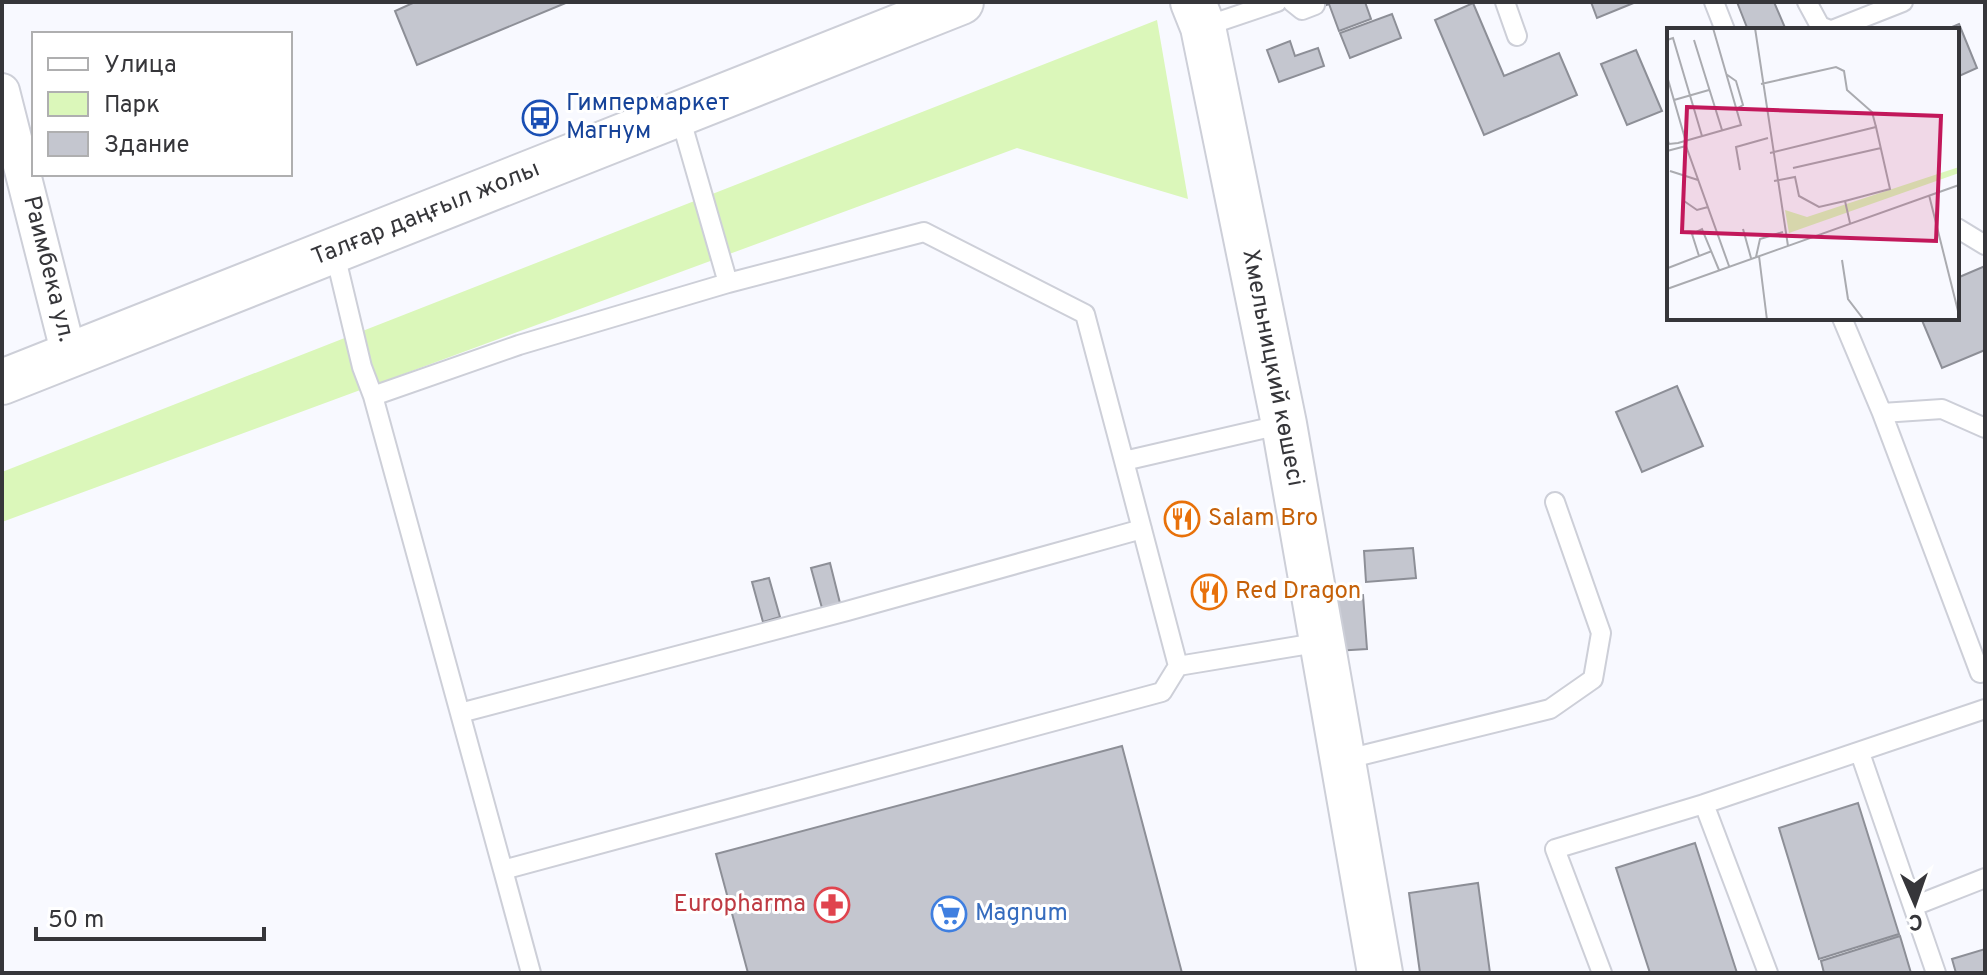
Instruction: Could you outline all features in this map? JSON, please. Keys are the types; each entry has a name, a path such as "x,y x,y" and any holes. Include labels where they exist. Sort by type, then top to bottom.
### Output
{"main road":[{"name":"Талғар даңғыл жолы","path":"2,382 961,2"},
{"name":"Хмельницкий көшесі","path":"1198,14 1284,424 1380,973"}],"street":[{"name":"Раимбека ул.","path":"2,91 69,355"}],"lane":[{"path":"1198,14 1277,2"},
{"path":"1292,2 1302,10 1315,5"},
{"path":"1505,2 1517,36"},
{"path":"1714,2 1724,28"},
{"path":"1807,2 1820,26 1826,28"},
{"path":"1836,28 1903,2"},
{"path":"679,113 728,283"},
{"path":"1959,229 1985,245"},
{"path":"373,396 519,345 728,283 924,232 1085,314 1178,666 1162,692 503,870"},
{"path":"334,250 362,367 373,396 531,973"},
{"path":"1600,973 1555,849 1704,804 1985,709 1982,673 1843,320"},
{"path":"1882,413 1942,409 1985,428"},
{"path":"1124,461 1284,424"},
{"path":"1343,760 1550,709 1593,679 1601,633 1555,502"},
{"path":"460,713 1142,529"},
{"path":"1178,666 1322,642"},
{"path":"1860,753 1936,973"},
{"path":"1704,804 1768,973"},
{"path":"1914,906 1985,878"}],"green space":[{"path":"1157,20 1188,199 1017,148 2,522 2,472"}],"building":[{"path":"415,2 568,2 417,65 395,11"},
{"path":"1314,2 1365,2 1371,19 1339,31 1329,4 1316,9"},
{"path":"1591,2 1636,2 1597,18"},
{"path":"1737,2 1774,2 1785,28 1747,28"},
{"path":"1473,3 1504,76 1559,53 1577,95 1484,135 1435,20"},
{"path":"1392,14 1401,38 1350,58 1340,33"},
{"path":"1959,24 1977,68 1959,76 1959,28 1950,28"},
{"path":"1290,41 1295,56 1318,48 1324,66 1279,82 1267,50"},
{"path":"1636,50 1662,111 1627,125 1601,64"},
{"path":"1985,266 1985,350 1942,368 1922,320 1959,320 1959,277"},
{"path":"1677,386 1703,446 1642,472 1616,412"},
{"path":"1413,548 1416,578 1366,582 1364,551"},
{"path":"830,563 840,603 822,608 811,568"},
{"path":"769,578 780,617 763,622 752,582"},
{"path":"1363,595 1367,649 1335,651 1330,598"},
{"name":"Magnum","path":"1122,746 1182,973 748,973 716,854"},
{"path":"1858,803 1899,934 1819,959 1779,828"},
{"path":"1695,843 1737,973 1650,973 1616,868"},
{"path":"1478,883 1490,973 1420,973 1409,893"},
{"path":"1900,936 1911,973 1824,973 1821,961"},
{"path":"1985,949 1985,973 1956,973 1952,959"}],"place":[{"name":"Гимпермаркет Магнум","path":"540,118"},
{"name":"Salam Bro","path":"1182,519"},
{"name":"Red Dragon","path":"1209,592"},
{"name":"Europharma","path":"832,905"},
{"name":"Magnum","path":"949,914"}]}
